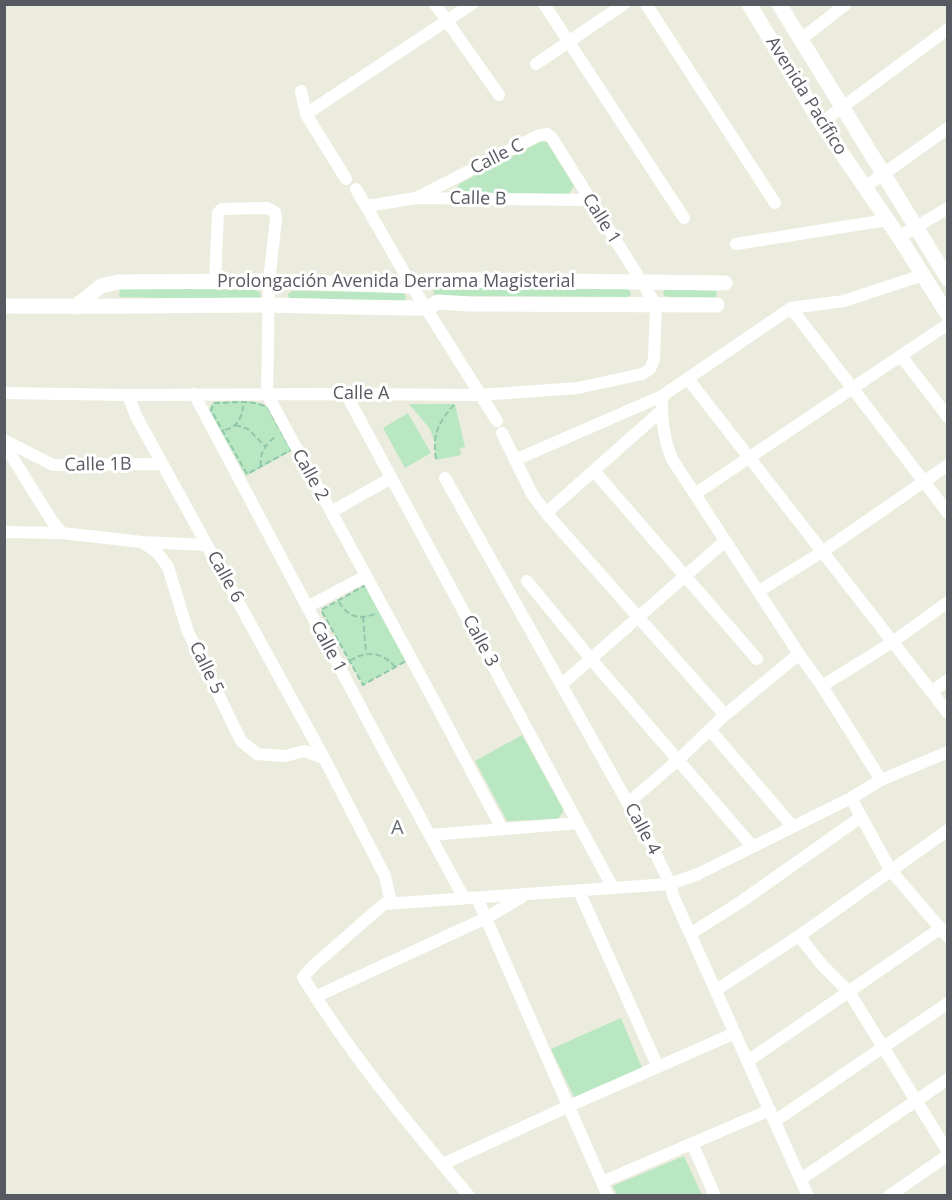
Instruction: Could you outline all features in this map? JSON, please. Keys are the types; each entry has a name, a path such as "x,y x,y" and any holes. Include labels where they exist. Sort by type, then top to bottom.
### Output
{"street":[{"path":"435,4 499,95"},
{"path":"306,114 472,4"},
{"path":"544,4 684,218"},
{"path":"536,63 624,4"},
{"path":"646,4 775,203"},
{"name":"Avenida Pacífico","path":"749,4 821,123 899,237 948,315"},
{"name":"Avenida Pacífico","path":"778,4 948,279"},
{"path":"800,40 846,4"},
{"path":"821,123 948,29"},
{"path":"301,91 306,114 345,178"},
{"path":"865,187 948,128"},
{"name":"Calle C","path":"416,198 537,136 547,134"},
{"name":"Calle 1","path":"547,134 552,138 656,305"},
{"path":"356,189 412,286 499,427 532,494 546,513 725,715"},
{"name":"Calle B","path":"367,206 416,198 590,200"},
{"name":"Calle 2","path":"215,282 218,213 222,208 267,208 275,212 267,305 267,394 502,829"},
{"path":"899,237 948,208"},
{"path":"736,244 887,220"},
{"name":"Prolongación Avenida Derrama Magisterial","path":"75,307 101,286 117,282 269,281 412,286 423,281 471,280 725,283"},
{"path":"515,460 662,396 791,308 844,301 927,281 948,285"},
{"name":"Prolongación Avenida Derrama Magisterial","path":"4,306 267,305 427,308 438,302 717,305"},
{"name":"Calle A","path":"4,393 480,395 578,388 642,374 650,369 654,359 656,305"},
{"path":"791,308 948,513"},
{"path":"695,494 948,324"},
{"path":"901,356 948,417"},
{"path":"688,379 948,712"},
{"name":"Calle 1","path":"194,394 464,898"},
{"name":"Calle 3","path":"346,394 613,888"},
{"name":"Calle 6","path":"128,395 136,416 324,758"},
{"path":"662,396 662,428 665,444 672,459 822,686 881,780"},
{"path":"546,513 661,411"},
{"path":"4,442 52,521 62,533"},
{"name":"Calle 1B","path":"4,442 53,465 162,464"},
{"path":"759,591 822,552 948,465"},
{"path":"594,471 757,659"},
{"name":"Calle 4","path":"445,478 652,846 808,1196"},
{"path":"338,508 386,481"},
{"path":"4,532 62,533 142,542 207,544"},
{"path":"561,685 725,540"},
{"name":"Calle 5","path":"142,542 157,552 168,567 188,632 242,741 257,754 285,756 304,751 324,758"},
{"path":"307,607 366,576"},
{"path":"527,581 752,846"},
{"path":"822,686 892,642 948,602"},
{"path":"628,803 725,715 800,654"},
{"path":"931,692 948,680"},
{"path":"710,730 793,827"},
{"path":"469,1196 358,1059 315,997 303,977 314,965 384,904 670,884 698,874 851,798 881,780 948,752"},
{"path":"324,758 385,876 391,903"},
{"path":"748,1061 849,992 944,933 891,871 851,798"},
{"path":"690,934 861,817"},
{"path":"430,835 578,823"},
{"path":"716,990 799,936 948,830"},
{"path":"579,891 658,1067"},
{"path":"315,997 486,918 526,894"},
{"path":"477,897 608,1196"},
{"path":"799,936 823,966 849,992 948,1154 889,1196"},
{"path":"602,1182 692,1143 772,1116 948,1003"},
{"path":"442,1164 735,1033"},
{"path":"801,1179 948,1079"},
{"path":"692,1143 716,1196"}],"path":[{"path":"214,403 263,405 268,408 291,450 247,474 223,430 211,410 214,403"},
{"path":"223,430 235,426 242,416 243,403"},
{"path":"436,459 435,434 444,416 455,405"},
{"path":"235,426 248,429 265,447"},
{"path":"261,466 261,456 265,447 281,433"},
{"path":"366,587 408,660 363,685 321,610 338,601 366,587"},
{"path":"338,601 351,615 363,617 380,610"},
{"path":"363,617 366,654"},
{"path":"350,661 366,654 381,656 395,667"}],"green space":[{"path":"542,141 547,142 574,186 568,195 461,193 457,189 459,184"},
{"path":"435,287 627,289 631,295 627,297 435,296 433,291"},
{"path":"120,288 255,290 260,292 261,297 258,300 119,297"},
{"path":"665,289 717,291 716,298 668,297 664,296"},
{"path":"292,291 404,292 406,297 401,301 289,298 288,294"},
{"path":"249,401 268,407 293,450 246,476 209,410 214,402"},
{"path":"409,404 455,404 465,447 460,448 461,455 436,460 430,429"},
{"path":"408,413 431,453 405,468 383,428"},
{"path":"365,585 408,660 363,685 321,610"},
{"path":"522,735 563,809 558,819 507,821 475,761"},
{"path":"621,1018 642,1068 575,1099 551,1049"},
{"path":"684,1156 702,1195 617,1195 613,1186"}],"district":[{"name":"A","path":"398,828"}]}
